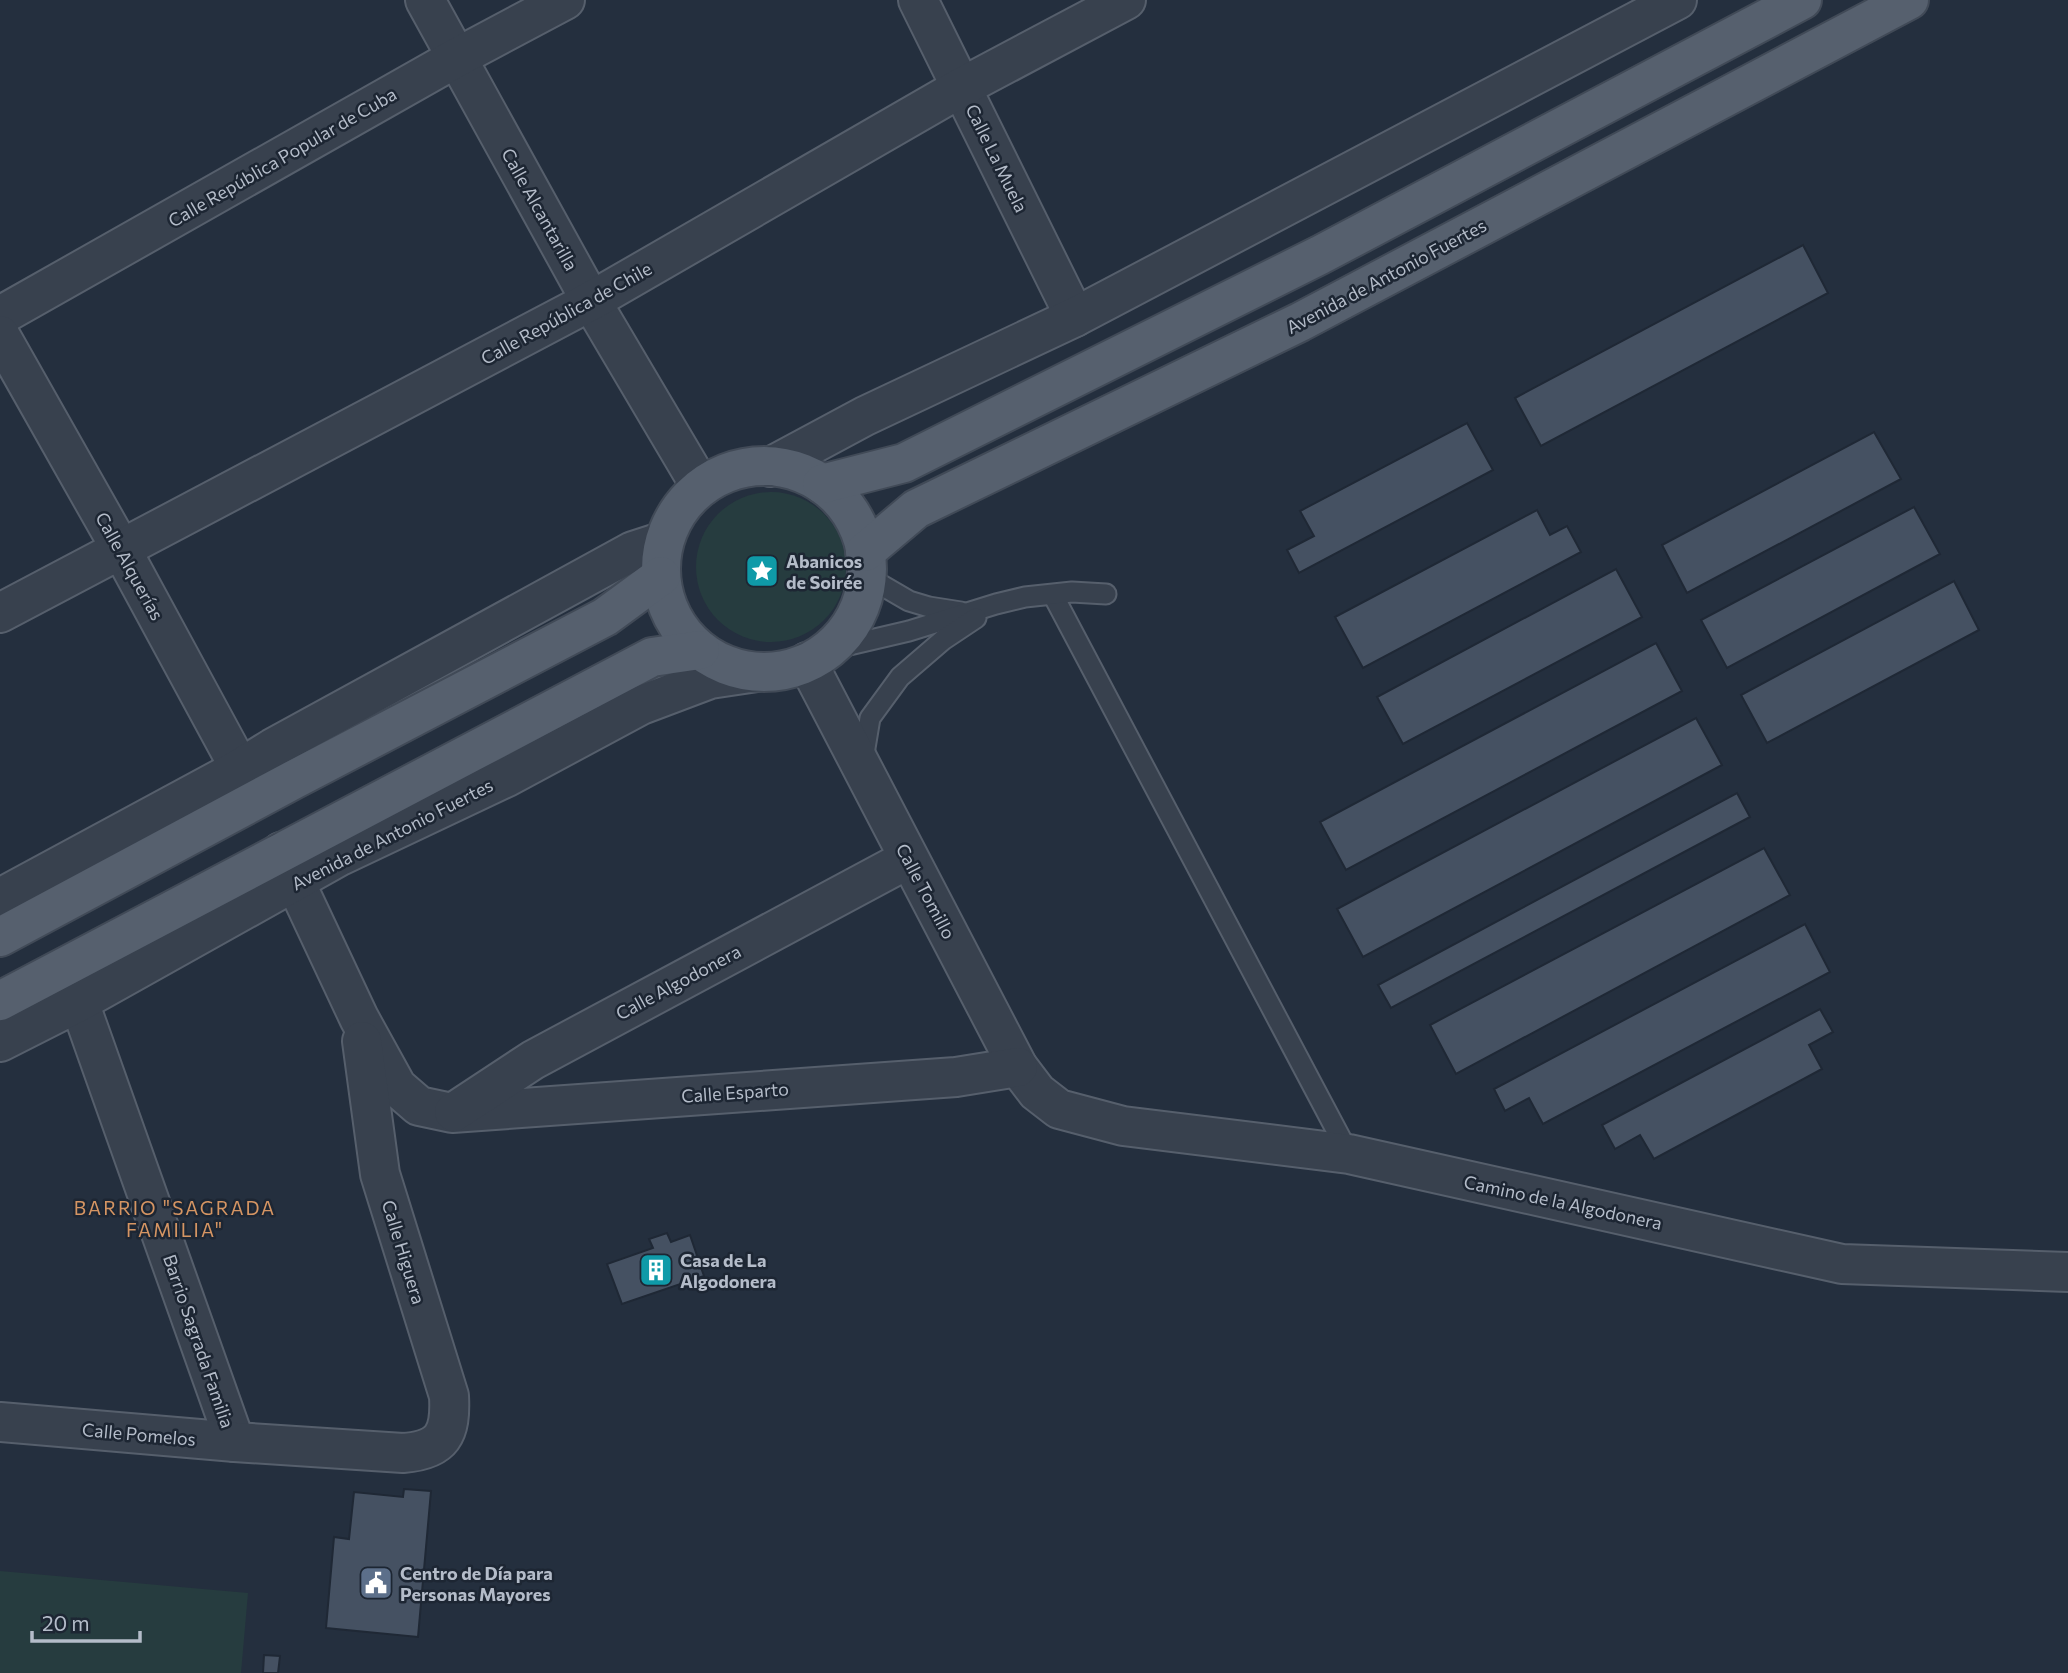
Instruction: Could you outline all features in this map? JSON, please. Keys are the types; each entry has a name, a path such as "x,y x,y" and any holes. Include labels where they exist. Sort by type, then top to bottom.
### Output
{"main road":[{"path":"821,484 904,463 917,457 1320,255 1801,0"},
{"name":"Avenida de Antonio Fuertes","path":"866,564 916,509 1300,322 1909,0"},
{"path":"770,467 788,470 806,475 821,484 850,514 860,532 866,564 862,600 853,622 820,656 782,670 757,672 736,668 717,661 700,650 684,635 672,617 664,597 662,558 678,511 701,488 722,475 746,468 770,467"},
{"name":"Avenida de Antonio Fuertes","path":"0,1001 288,867 652,657 700,650"},
{"path":"0,937 248,785"}],"street":[{"name":"Calle Alcantarilla","path":"425,0 591,301 701,488"},
{"name":"Calle República Popular de Cuba","path":"0,316 456,58 565,0"},
{"name":"Calle La Muela","path":"918,0 1074,317"},
{"name":"Calle República de Chile","path":"0,613 591,301 962,87 1126,0"},
{"path":"770,467 865,416 1074,317 1634,10 1677,0"},
{"name":"Calle Alquerías","path":"0,335 121,549 248,785"},
{"path":"0,898 248,785 285,742 634,551 662,558"},
{"name":"Calle Tomillo","path":"820,656 861,768 1018,1068 1037,1091 1059,1109"},
{"name":"Avenida de Antonio Fuertes","path":"0,1042 79,1002 288,867 340,856 507,777 641,705 710,679 757,672"},
{"name":"Calle Algodonera","path":"452,1113 533,1060 908,859"},
{"name":"Calle Higuera","path":"288,867 359,1018 397,1087 419,1106 452,1113"},
{"name":"Barrio Sagrada Familia","path":"79,1002 235,1442"},
{"name":"Calle Higuera","path":"359,1018 380,1174 449,1396 450,1417 447,1431 441,1440 420,1452 403,1453"},
{"name":"Calle Esparto","path":"452,1113 956,1076 1018,1068"},
{"name":"Camino de la Algodonera","path":"1059,1109 1123,1126 1349,1154 1842,1264 2068,1272"},
{"name":"Calle Pomelos","path":"0,1423 403,1453"}],"lane":[{"path":"866,564 909,601 968,613"},
{"path":"820,656 1025,597 1072,592 1106,594"},
{"path":"1053,595 1349,1154"},
{"path":"861,768 870,718 900,677 943,640 996,604"}],"green space":[{"path":"771,492 800,498 824,514 840,538 846,567 840,596 824,620 800,636 771,642 742,636 718,620 702,596 696,567 702,538 718,514 742,498"},
{"path":"0,1571 248,1593 241,1673 0,1673"}],"building":[{"path":"1803,245 1828,293 1541,446 1515,398"},
{"path":"1467,423 1493,470 1299,573 1287,550 1314,536 1300,511"},
{"path":"1874,432 1901,479 1687,593 1662,545"},
{"path":"1914,507 1940,554 1727,668 1701,620"},
{"path":"1537,510 1550,535 1567,526 1581,552 1363,668 1335,617"},
{"path":"1616,569 1642,617 1403,744 1377,697"},
{"path":"1954,581 1979,630 1767,743 1741,695"},
{"path":"1656,643 1682,691 1346,870 1320,822"},
{"path":"1696,718 1722,765 1363,957 1337,909"},
{"path":"1737,793 1750,817 1391,1008 1378,985"},
{"path":"1764,848 1790,895 1456,1074 1430,1025"},
{"path":"1805,924 1830,972 1543,1124 1529,1098 1505,1111 1494,1089"},
{"path":"1820,1009 1833,1032 1809,1045 1822,1069 1654,1159 1640,1135 1615,1149 1602,1125"},
{"name":"Casa de La Algodonera","path":"667,1233 671,1242 690,1235 704,1276 622,1304 607,1264 653,1248 649,1239"},
{"name":"Centro de Día para Personas Mayores","path":"404,1489 431,1491 418,1637 326,1628 334,1537 349,1539 354,1492 403,1497"},
{"path":"264,1655 280,1656 278,1673 263,1673"}],"place":[{"name":"Abanicos de Soirée","path":"762,571"},
{"name":"Casa de La Algodonera","path":"656,1270"},
{"name":"Centro de Día para Personas Mayores","path":"376,1583"}],"district":[{"name":"BARRIO \"SAGRADA FAMILIA\"","path":"175,1218"}]}
